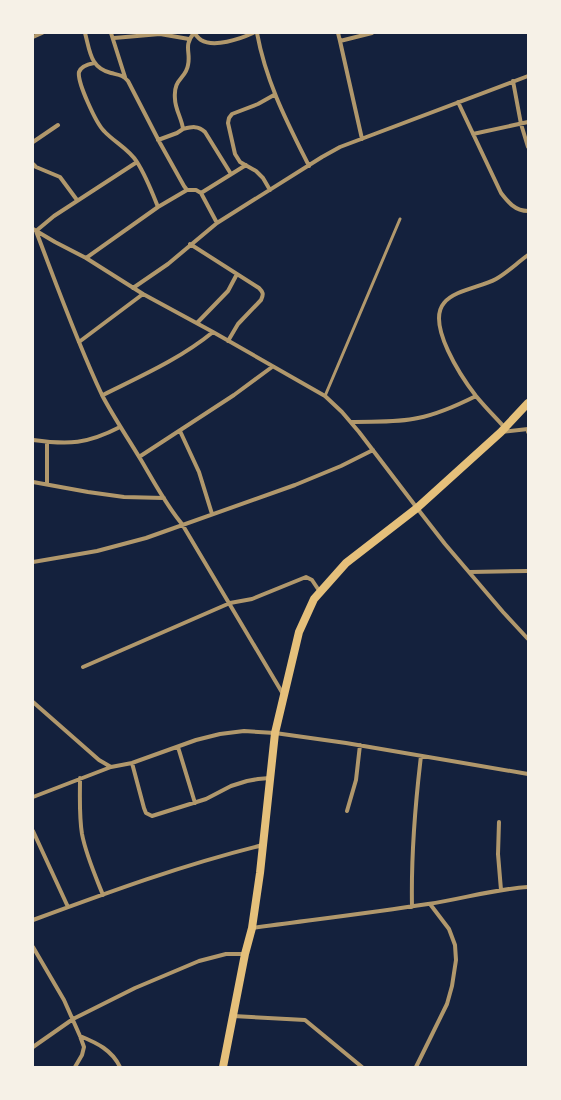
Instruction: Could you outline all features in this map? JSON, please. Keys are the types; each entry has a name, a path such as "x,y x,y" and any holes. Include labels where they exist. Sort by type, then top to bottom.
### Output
{"main road":[{"path":"223,1067 245,954 252,928 263,845 275,733 298,632 314,599 346,563 417,508 503,430 528,403"}],"street":[{"path":"33,37 42,33"},
{"path":"86,33 94,63 98,68 125,77"},
{"path":"111,33 114,38 125,77 186,190"},
{"path":"182,129 174,100 174,91 176,84 188,66 187,44 189,38 194,33 201,40 210,42 227,42 253,33"},
{"path":"237,33 239,39"},
{"path":"257,33 265,70 274,95 308,166"},
{"path":"338,33 362,139"},
{"path":"340,41 372,33"},
{"path":"114,38 150,34 189,38"},
{"path":"94,63 86,65 81,68 79,72 88,105 102,130 128,151 137,162 158,207"},
{"path":"133,288 168,264 190,244 217,223 340,147 528,76"},
{"path":"513,81 521,124 528,147"},
{"path":"270,190 263,178 256,171 240,162 235,154 228,123 232,114 258,104 274,95"},
{"path":"458,102 501,193 508,202 516,208 528,211"},
{"path":"473,134 528,122"},
{"path":"33,142 58,125"},
{"path":"158,140 177,133 182,129 196,127 201,128 231,174"},
{"path":"34,230 77,200 137,162"},
{"path":"33,164 36,167 60,177 77,200"},
{"path":"201,193 246,166"},
{"path":"86,258 158,207 186,190 196,190 201,193 217,223"},
{"path":"34,230 86,258 143,294 325,396 351,422 417,508 503,612 528,639"},
{"path":"34,230 79,342 103,395 120,427 173,514 182,524 284,695"},
{"path":"190,244 262,291 263,296 261,300 238,324 228,341"},
{"path":"528,255 495,280 450,297 443,303 440,311 440,326 445,345 459,371 476,396 503,430 528,430"},
{"path":"197,323 228,291 237,274"},
{"path":"79,342 143,294"},
{"path":"103,395 180,356 213,332"},
{"path":"139,457 234,396 272,367"},
{"path":"351,422 400,421 418,418 442,411 476,396"},
{"path":"33,440 47,442 85,442 102,437 120,427"},
{"path":"180,431 199,472 212,514"},
{"path":"47,442 47,484"},
{"path":"33,562 97,551 146,538 295,485 341,466 373,450"},
{"path":"33,482 124,497 164,498"},
{"path":"470,572 528,571"},
{"path":"83,667 230,603 252,599 306,578 312,580 320,592"},
{"path":"33,702 98,760 111,767"},
{"path":"33,797 111,767 132,764 196,740 220,734 244,731 275,733 360,745 528,774"},
{"path":"347,811 354,788 360,745"},
{"path":"178,747 195,803"},
{"path":"412,907 411,876 415,806 421,756"},
{"path":"132,764 144,808 146,813 152,816 195,803 242,783 270,778"},
{"path":"80,778 80,815 82,834 88,858 102,895"},
{"path":"499,822 498,854 501,890"},
{"path":"33,831 68,907"},
{"path":"33,920 102,895 220,856 263,845"},
{"path":"252,928 412,907 501,890 528,887"},
{"path":"416,1067 448,1004 456,960 454,945 449,929 430,904"},
{"path":"33,947 74,1019 84,1047 82,1055 75,1067"},
{"path":"33,1047 74,1019 135,988 199,961 226,954 245,954"},
{"path":"233,1016 305,1020 362,1067"},
{"path":"80,1036 106,1049 120,1067"}],"lane":[{"path":"325,396 400,220"}]}
